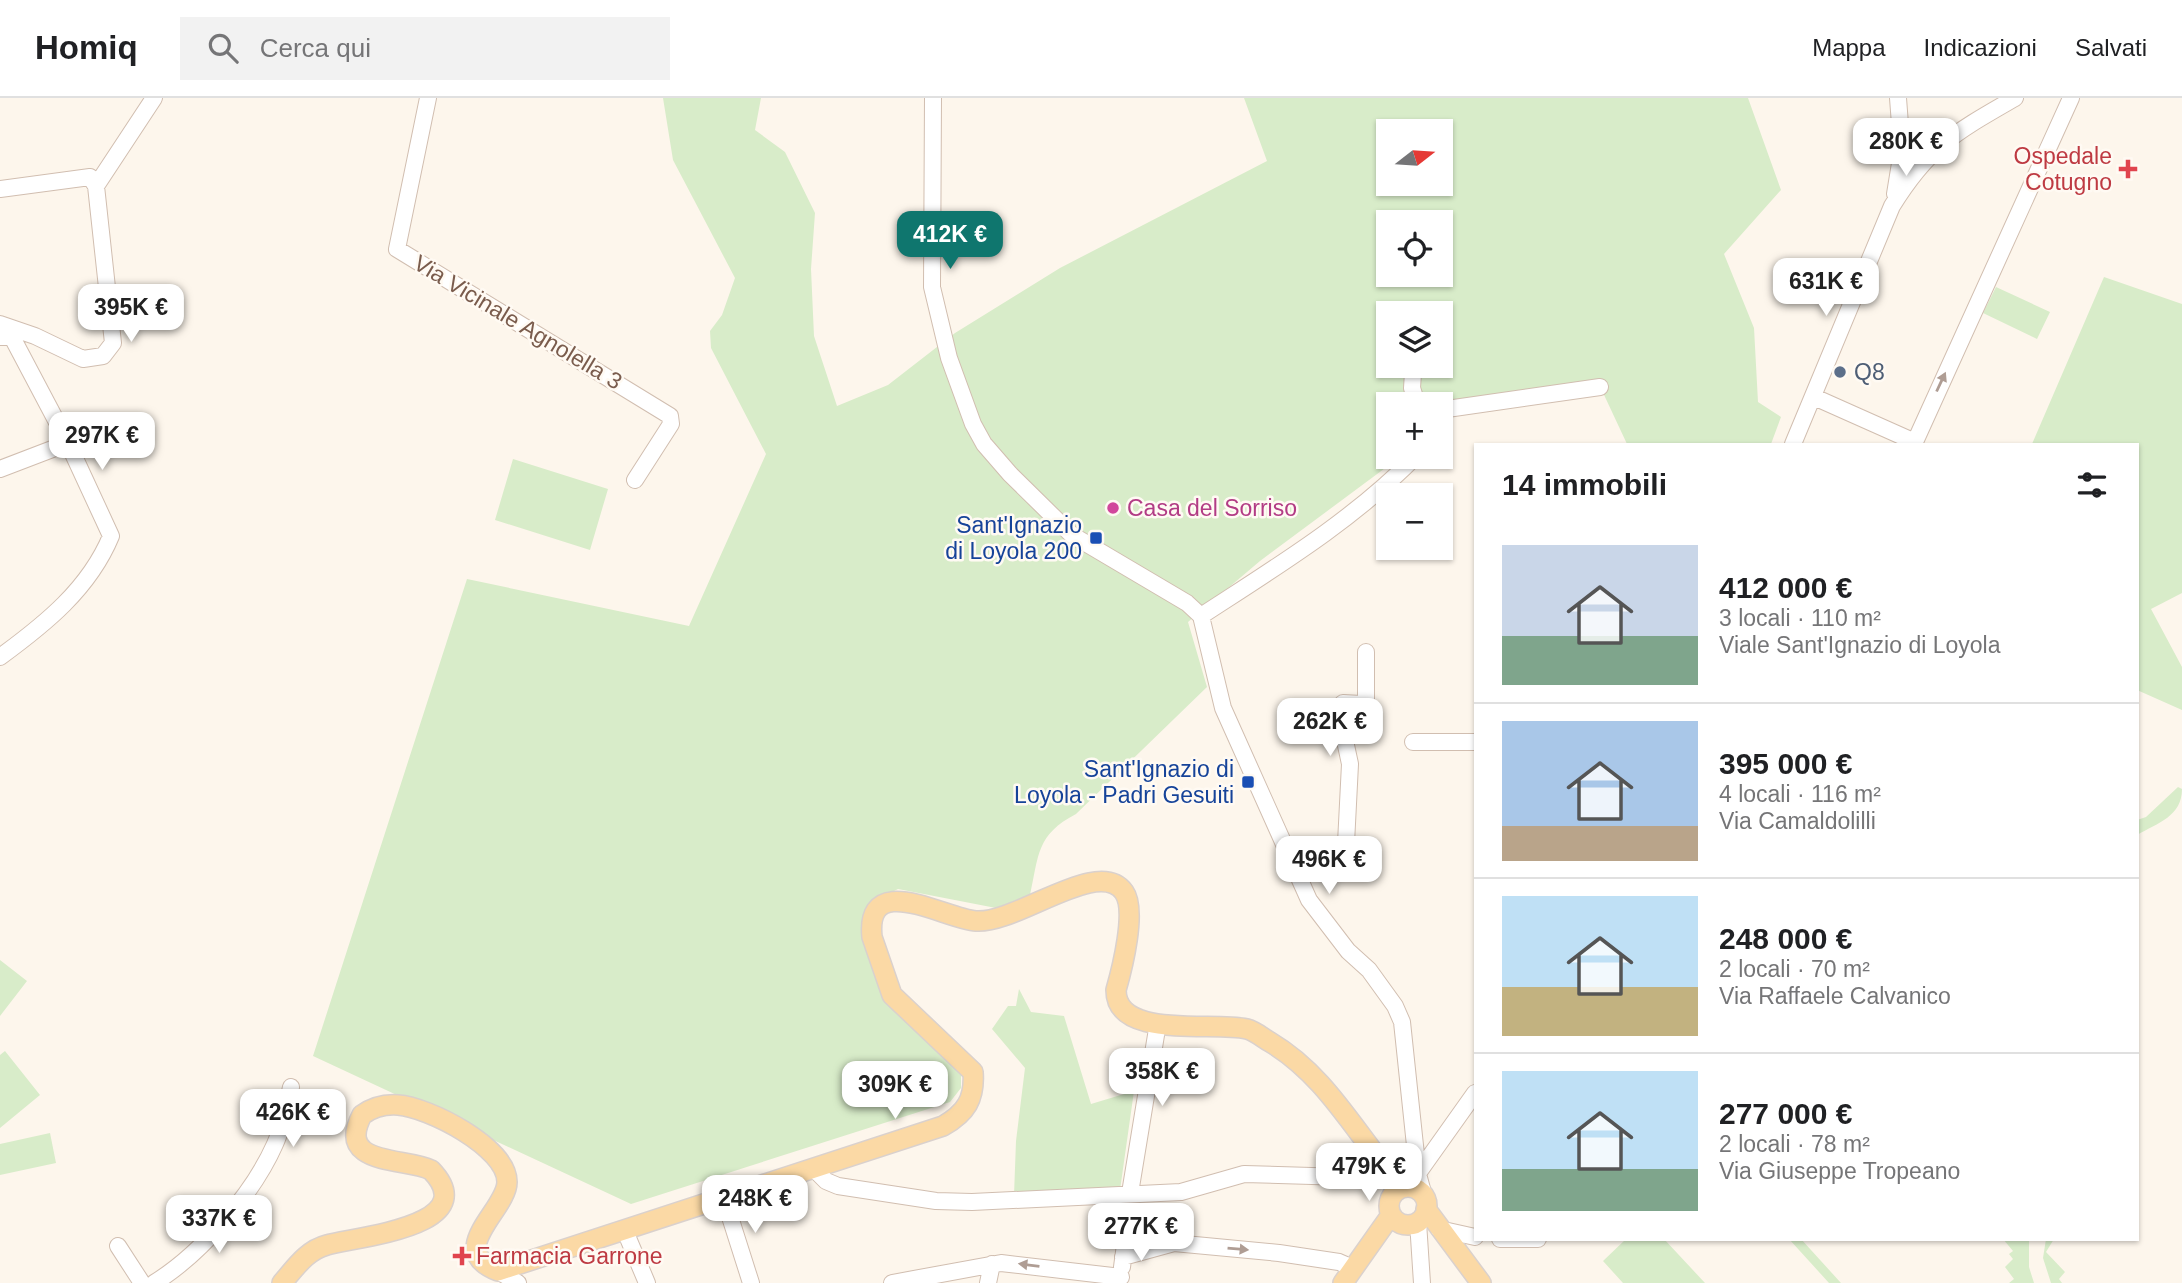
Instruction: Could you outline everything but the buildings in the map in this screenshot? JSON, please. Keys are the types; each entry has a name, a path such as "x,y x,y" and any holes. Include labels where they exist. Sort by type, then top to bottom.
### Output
{"main road":[{"path":"282,1283 311,1252 327,1245 372,1238 413,1225 434,1213 440,1205 442,1186 431,1170 368,1155 358,1142 357,1133 362,1115 377,1107 401,1105 428,1114 471,1136 505,1168 505,1193 477,1238 480,1258 488,1267 498,1271 943,1126 963,1114 974,1088 973,1072 892,995 871,928 873,918 885,904 903,899 942,914 977,921 1002,919 1094,880 1112,882 1126,895 1130,912 1116,998 1129,1017 1158,1024 1249,1030 1281,1049 1311,1072 1382,1172 1439,1229 1481,1283"},
{"path":"1348,1275 1410,1198"}],"street":[{"path":"96,186 154,98"},
{"name":"Via Vicinale Agnolella 3","path":"428,98 397,249 664,410 670,416 671,424 635,480"},
{"path":"933,98 932,287 949,358 973,424 984,444 1010,474 1072,534 1187,603 1200,616 1223,708 1309,900 1348,951 1369,970 1395,1006 1402,1022 1410,1198 1422,1283"},
{"path":"1902,147 1911,160 1926,156 1969,124 2015,98"},
{"path":"1814,397 1915,443 2071,98"},
{"path":"1793,443 1892,206 1926,156 1930,144 1898,100"},
{"path":"1892,206 1902,147 1898,100"},
{"path":"1902,147 1908,134 1969,124"},
{"path":"0,189 89,177 96,186 113,343 103,356 83,359 36,336 0,324"},
{"path":"0,337 12,337 68,443 111,536 93,573 46,623 0,657"},
{"path":"1453,408 1600,387"},
{"path":"0,469 68,443"},
{"path":"1200,616 1325,535 1384,489 1403,469"},
{"path":"1295,868 1338,869 1345,863 1350,764 1338,710 1341,704 1361,704 1366,700 1366,652"},
{"path":"1413,742 1474,742"},
{"path":"1131,1187 1158,1024"},
{"path":"155,1283 190,1260 267,1163 277,1141 291,1087"},
{"path":"1410,1198 1474,1095"},
{"path":"814,1169 826,1181 838,1186 936,1201 972,1202 1181,1192 1244,1174 1382,1172"},
{"path":"724,1198 751,1283"},
{"path":"1439,1229 1474,1237"},
{"path":"625,1231 647,1283"},
{"path":"892,1283 992,1264 1020,1264 1120,1280 1126,1237"},
{"path":"1123,1257 1174,1243 1339,1262 1348,1275"},
{"path":"118,1246 142,1283"},
{"path":"988,1283 992,1264"},
{"path":"498,1271 519,1283"}],"green space":[{"path":"663,98 761,98 755,130 785,152 815,213 811,269 814,336 837,406 888,385 955,333 1060,268 1267,161 1244,98 1748,98 1781,190 1724,254 1754,328 1758,402 1781,417 1771,443 1627,443 1598,382 1453,401 1453,392 1376,392 1376,469 1384,469 1260,561 1188,622 1207,687 1076,814 1046,838 1038,857 1030,895 996,908 898,889 870,903 864,927 886,998 961,1070 961,1088 950,1102 631,1204 313,1056 467,579 689,626 766,454 711,348 710,331 722,315 735,278 673,160"},
{"path":"2104,277 2182,304 2182,593 2151,609 2182,667 2182,710 2139,691 2139,443 2032,443"},
{"path":"1996,287 2050,312 2037,339 1983,313"},
{"path":"513,459 608,489 590,550 495,520"},
{"path":"2178,787 2182,789 2178,806 2173,812 2139,834 2139,819 2146,817"},
{"path":"0,960 27,981 0,1016"},
{"path":"1019,989 1031,1012 1064,1016 1091,1104 1134,1091 1120,1190 1014,1195 1016,1141 1025,1068 992,1029 1008,1006 1016,1006"},
{"path":"5,1051 40,1095 0,1128 0,1055"},
{"path":"50,1133 56,1163 0,1175 0,1144"},
{"path":"1624,1241 1666,1241 1705,1283 1623,1283 1603,1261"},
{"path":"1791,1241 1803,1241 1841,1283 1829,1283"},
{"path":"2005,1241 2029,1241 2029,1267 2034,1283 2009,1283 2014,1279 2005,1267 2013,1259 2009,1254 2013,1251"},
{"path":"2046,1241 2053,1241 2046,1252 2065,1272 2059,1279 2062,1283 2051,1283 2043,1258"}],"place":[{"name":"Ospedale Cotugno","path":"2128,169"},
{"name":"Q8","path":"1840,372"},
{"name":"Casa del Sorriso","path":"1113,508"},
{"name":"Sant'Ignazio di Loyola 200","path":"1096,538"},
{"name":"Sant'Ignazio di Loyola - Padri Gesuiti","path":"1248,782"},
{"name":"Farmacia Garrone","path":"462,1256"}]}
